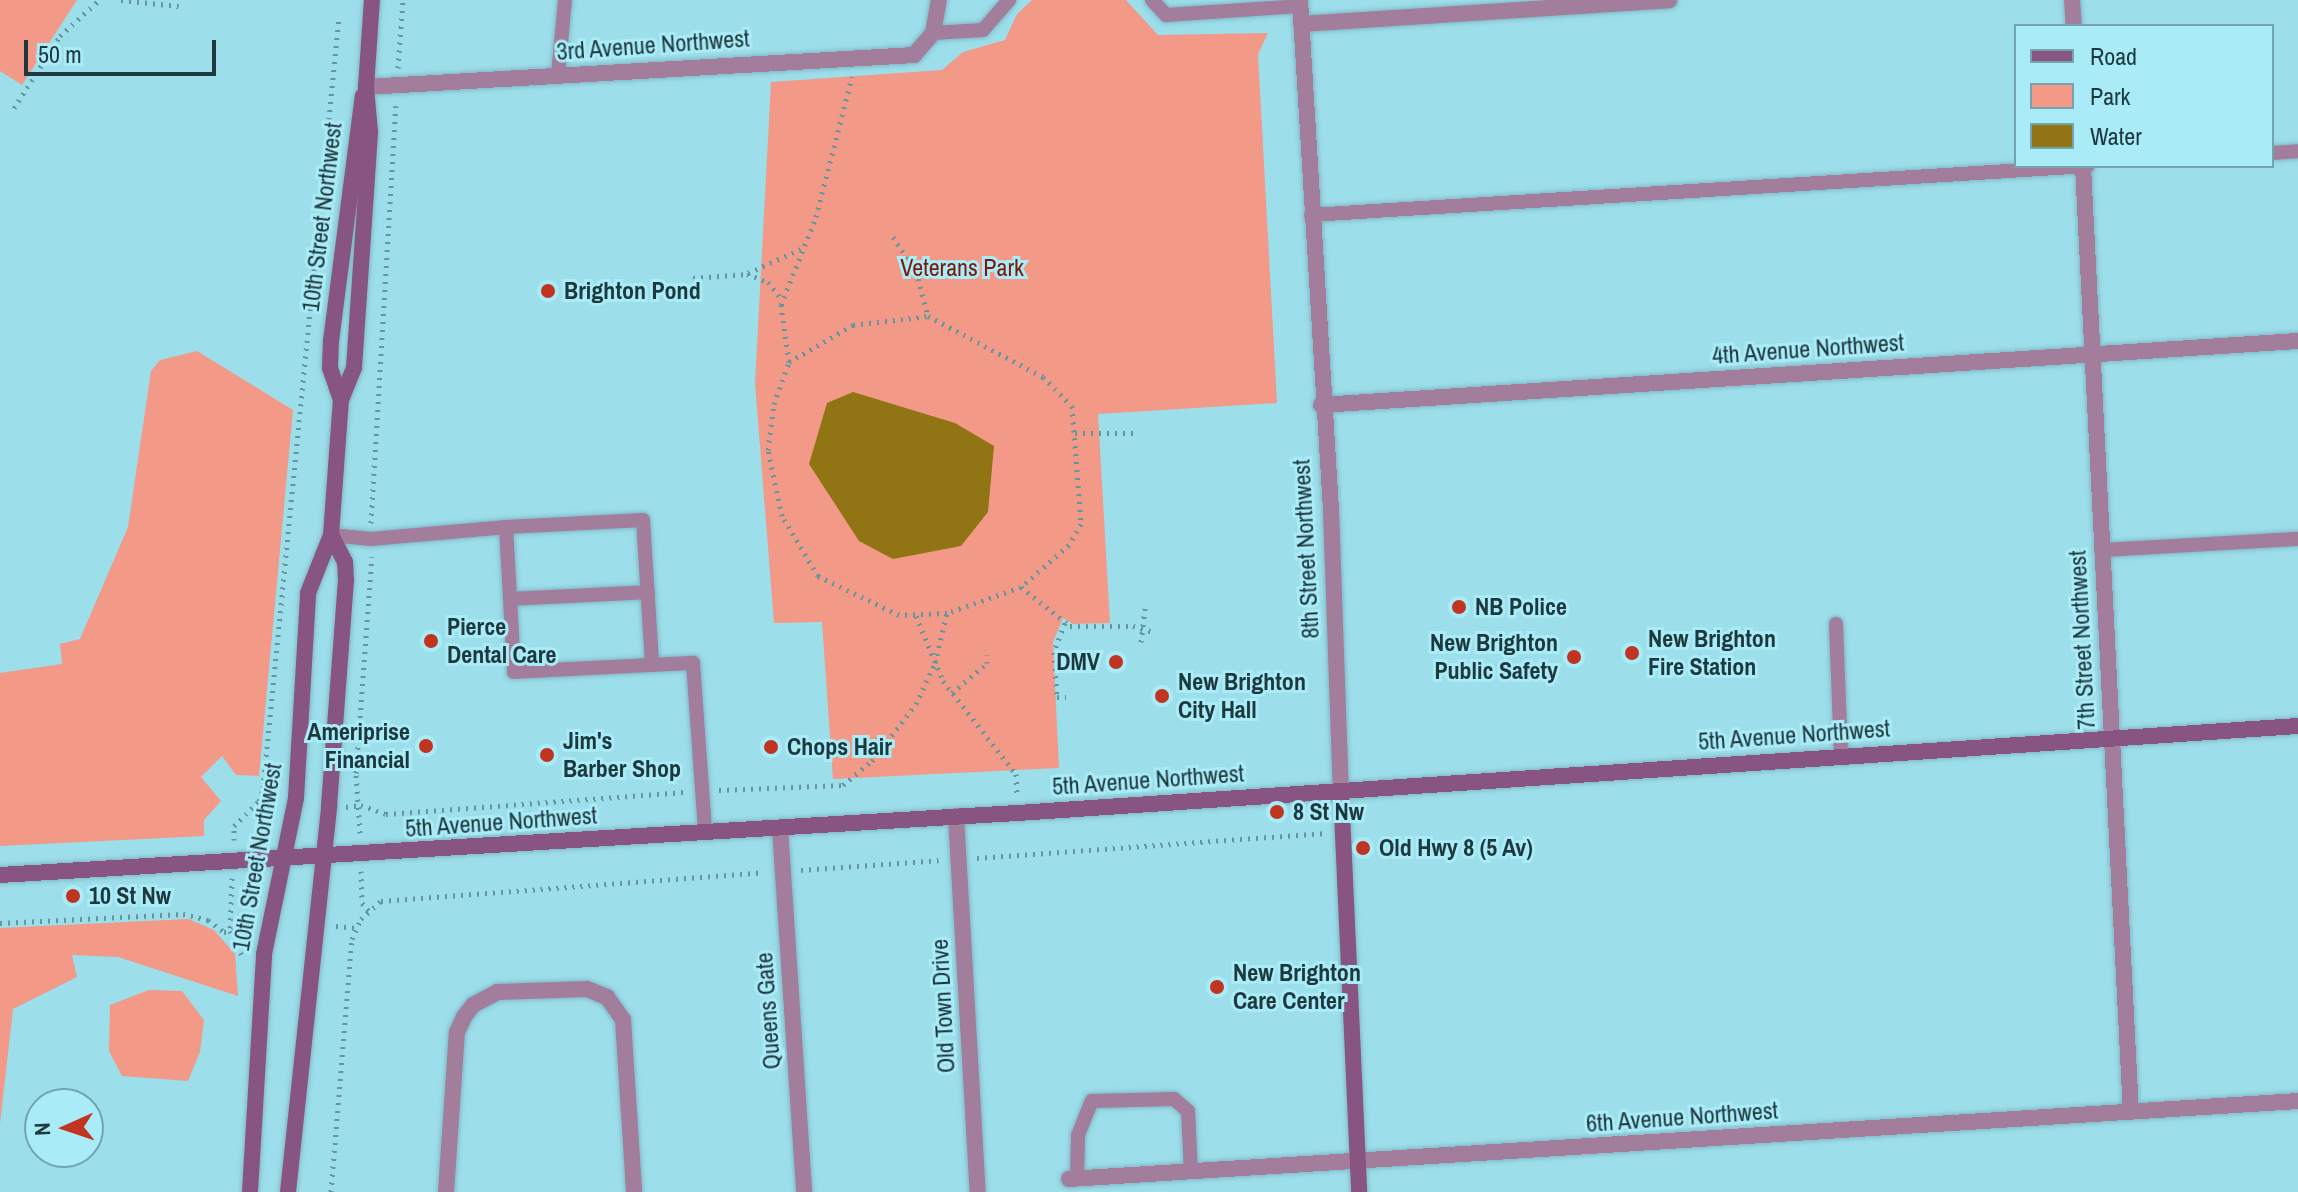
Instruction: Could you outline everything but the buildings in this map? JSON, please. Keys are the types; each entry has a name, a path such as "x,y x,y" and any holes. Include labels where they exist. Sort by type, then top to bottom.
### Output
{"street":[{"name":"10th Street Northwest","path":"250,1192 264,954 296,798 308,593 331,535 341,400 355,356 370,132 366,87 372,0"},
{"path":"933,33 939,0"},
{"path":"1301,24 1669,0"},
{"path":"2072,0 2074,24"},
{"name":"8th Street Northwest","path":"1300,3 1359,1192"},
{"name":"3rd Avenue Northwest","path":"366,87 854,56 914,55 933,33"},
{"name":"10th Street Northwest","path":"341,400 330,368 331,341 356,123 366,87"},
{"name":"7th Street Northwest","path":"2084,168 2110,738 2131,1112"},
{"name":"4th Avenue Northwest","path":"1321,405 2298,341"},
{"name":"10th Street Northwest","path":"288,1192 346,580 345,562 331,535"},
{"name":"5th Avenue Northwest","path":"0,875 1018,813 2298,726"},
{"name":"Old Town Drive","path":"956,816 978,1192"},
{"name":"Queens Gate","path":"780,828 804,1192"},
{"path":"446,1192 457,1032 464,1017 473,1005 497,992 587,989 607,997 623,1020 634,1192"},
{"name":"6th Avenue Northwest","path":"1073,1179 2298,1101"}],"lane":[{"path":"558,75 565,0"},
{"path":"933,33 983,30 1009,0"},
{"path":"1152,0 1166,15 1300,3"},
{"path":"2274,153 2298,151"},
{"path":"1311,215 2052,168"},
{"path":"331,535 371,539 506,527 643,520 652,665"},
{"path":"506,527 514,672 693,663 705,832"},
{"path":"2101,550 2298,539"},
{"path":"511,599 648,592"},
{"path":"1836,624 1841,756"},
{"path":"1073,1179 1078,1135 1092,1101 1174,1099 1188,1111 1191,1172"}],"path":[{"path":"14,108 60,36 99,0"},
{"path":"121,0 179,6"},
{"path":"398,59 403,0"},
{"path":"234,833 234,826 259,801 339,17"},
{"path":"789,362 853,325 928,316 1043,377 1072,406 1081,524 1069,545 1021,587 947,613 916,616 867,604 818,576 782,516 768,450 774,404 789,362 782,300 803,248 850,99 854,56"},
{"path":"371,521 396,110"},
{"path":"893,237 916,271 928,316"},
{"path":"747,274 770,259 803,248"},
{"path":"693,278 747,274 768,282 782,300"},
{"path":"1075,433 1135,433"},
{"path":"359,816 361,805 356,773 372,553"},
{"path":"1021,587 1065,623 1141,628 1153,632"},
{"path":"1141,642 1146,603"},
{"path":"348,807 361,805 386,814 703,791 843,785 872,761 916,704 935,663 947,613"},
{"path":"916,616 935,663 952,693 1016,774 1018,813"},
{"path":"1065,623 1054,652 1057,697 1066,697"},
{"path":"952,693 987,663 987,655"},
{"path":"1256,678 1295,676"},
{"path":"259,801 272,802"},
{"path":"331,1192 356,928 369,911 391,897 1343,831"},
{"path":"362,903 369,911"},
{"path":"0,923 183,914 230,931"},
{"path":"346,925 356,928"}],"green space":[{"path":"0,0 77,0 22,85 0,71"},
{"name":"Veterans Park","path":"1032,0 1126,0 1158,35 1268,33 1258,54 1277,403 1098,414 1110,623 1073,624 1063,618 1053,642 1059,768 833,779 822,622 774,623 755,383 771,82 942,70 963,52 1005,40 1017,14"},
{"path":"197,351 293,410 259,776 236,775 222,756 201,777 221,801 204,820 204,836 0,846 0,673 62,664 60,644 80,639 128,527 151,371 160,360"},
{"path":"188,919 214,930 235,954 238,996 118,957 72,955 77,977 13,1009 0,1124 0,928"},
{"path":"149,990 182,991 204,1020 200,1052 188,1081 122,1076 109,1051 110,1005"}],"water":[{"path":"853,392 955,423 994,446 988,512 961,546 893,559 859,541 809,464 827,403"}],"place":[{"name":"Brighton Pond","path":"548,291"},
{"name":"NB Police","path":"1459,607"},
{"name":"Pierce Dental Care","path":"431,641"},
{"name":"New Brighton Fire Station","path":"1632,653"},
{"name":"New Brighton Public Safety","path":"1574,657"},
{"name":"DMV","path":"1116,662"},
{"name":"New Brighton City Hall","path":"1162,696"},
{"name":"Ameriprise Financial","path":"426,746"},
{"name":"Chops Hair","path":"771,747"},
{"name":"Jim's Barber Shop","path":"547,755"},
{"name":"8 St Nw","path":"1277,812"},
{"name":"Old Hwy 8 (5 Av)","path":"1363,848"},
{"name":"10 St Nw","path":"73,896"},
{"name":"New Brighton Care Center","path":"1217,987"}]}
